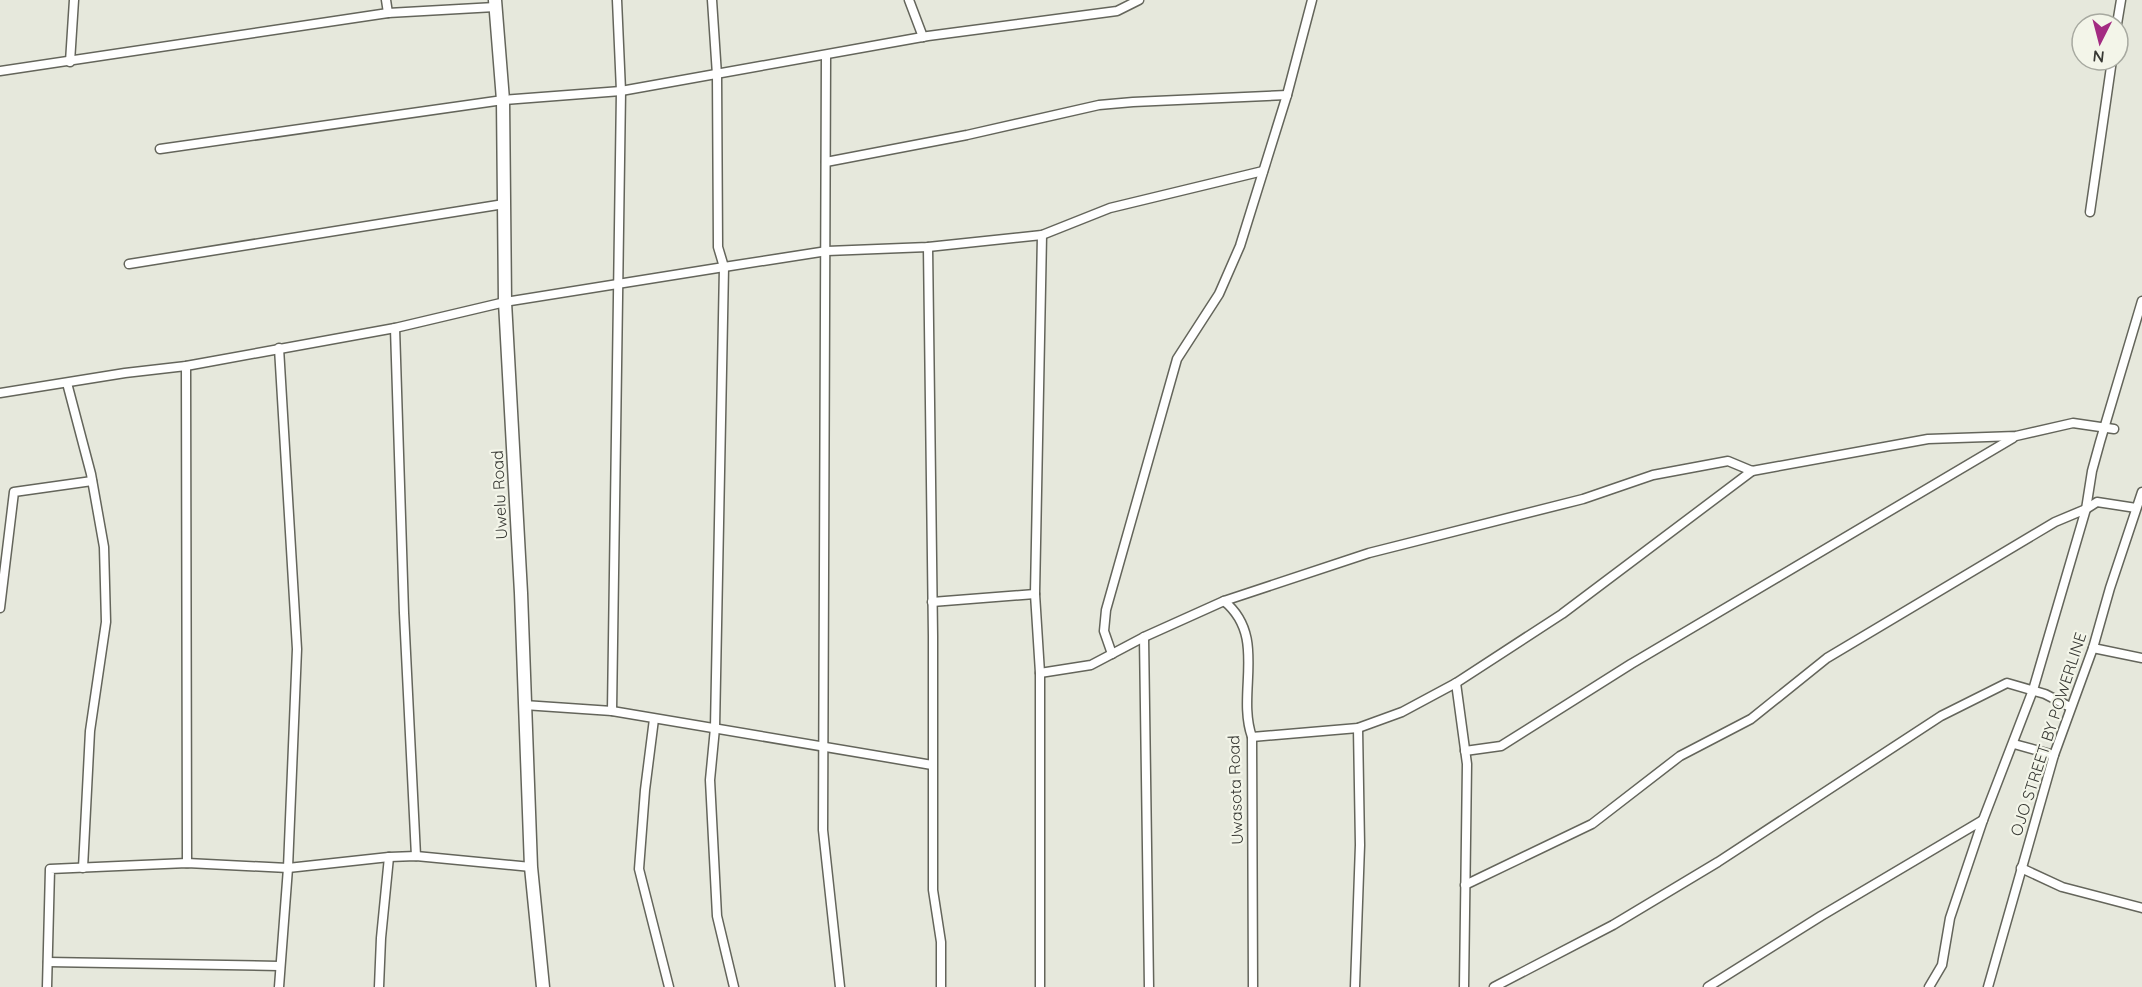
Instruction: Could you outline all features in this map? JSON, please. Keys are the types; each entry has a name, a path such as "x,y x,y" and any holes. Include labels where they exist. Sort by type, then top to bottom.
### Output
{"street":[{"path":"70,62 74,0"},
{"path":"386,0 388,13"},
{"path":"612,711 621,91 617,0"},
{"path":"712,0 717,75 718,247 723,267 715,728 710,780 717,916 734,987"},
{"path":"909,0 923,37"},
{"path":"160,149 503,100 621,91 923,37 1117,11 1139,0"},
{"path":"1112,654 1104,631 1106,610 1177,358 1219,294 1240,246 1287,95 1311,0"},
{"path":"0,71 388,13 495,3"},
{"name":"Uwelu Road","path":"495,3 503,100 505,303 521,593 531,867 543,987"},
{"path":"826,55 823,830 840,987"},
{"path":"2090,212 2110,72"},
{"path":"826,162 967,135 1099,105 1287,95"},
{"path":"0,393 125,373 186,366 395,328 505,303 827,251 927,247 1042,235 1110,208 1263,171"},
{"path":"129,264 504,204"},
{"path":"1040,987 1040,673 1035,594 1042,235"},
{"path":"927,247 933,890 941,942 941,987"},
{"path":"1929,987 1942,965 1950,918 1983,820 2033,690 2086,509 2092,471 2104,427 2142,301"},
{"path":"395,328 404,613 416,856"},
{"path":"279,348 297,649 288,868 279,987"},
{"path":"186,366 188,863"},
{"path":"67,383 92,481 104,547 106,622 90,731 83,868"},
{"path":"1252,737 1358,729 1402,712 1456,683 1562,614 1752,471 1928,439 2016,436 2073,423 2114,429"},
{"path":"1465,751 1501,746 1630,664 2016,436"},
{"path":"1040,673 1091,664 1224,601 1369,553 1583,499 1653,476 1728,461 1752,471"},
{"path":"0,608 14,492 92,481"},
{"name":"OJO STREET BY POWERLINE","path":"1990,987 2054,755 2092,648 2142,492"},
{"path":"1465,885 1592,824 1680,756 1751,718 1827,658 2055,522 2097,502 2136,508"},
{"path":"932,602 1035,594"},
{"name":"Uwasota Road","path":"1224,601 1236,611 1246,634 1250,663 1246,722 1252,737 1253,987"},
{"path":"1144,637 1149,987"},
{"path":"2092,648 2142,658"},
{"path":"1456,683 1465,751 1464,987"},
{"path":"1494,987 1642,908 1718,862 1941,716 2007,683 2033,690 2070,707"},
{"path":"524,705 612,711 932,765"},
{"path":"654,719 645,790 639,869 669,987"},
{"path":"1355,987 1360,845 1358,729"},
{"path":"2014,744 2054,755"},
{"path":"1708,987 1821,916 1983,820"},
{"path":"47,987 51,869 188,863 288,868 416,856 531,867"},
{"path":"379,987 389,857"},
{"path":"2021,868 2062,887 2142,908"},
{"path":"48,962 279,966"}]}
